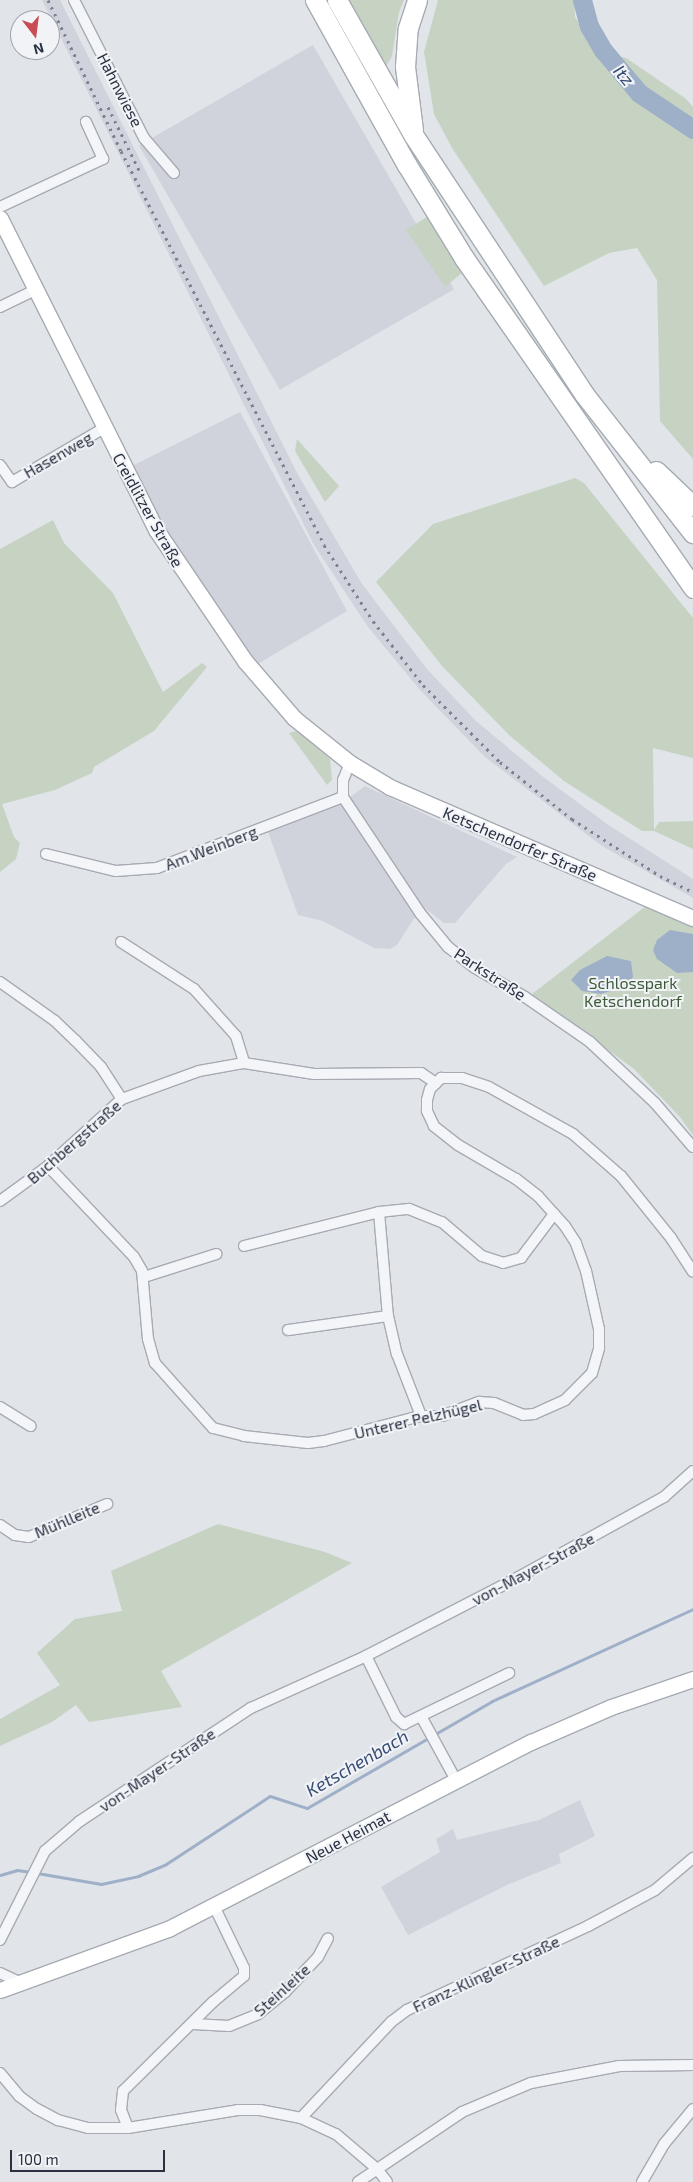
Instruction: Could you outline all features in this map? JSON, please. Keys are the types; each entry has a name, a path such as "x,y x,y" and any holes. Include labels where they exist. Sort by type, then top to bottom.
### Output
{"highway":[{"path":"315,0 407,164 464,258 693,588"},
{"path":"337,0 414,136 604,423 693,533"},
{"path":"414,136 405,60 408,28 416,0"},
{"path":"604,423 693,506"},
{"path":"627,494 693,567"}],"street":[{"name":"Hahnwiese","path":"74,0 144,138 174,173"},
{"path":"0,207 103,159 86,122"},
{"name":"Creidlitzer Straße","path":"1,223 104,428 177,564 245,662 298,722 350,763"},
{"path":"0,307 35,290"},
{"name":"Hasenweg","path":"0,465 12,482 104,428"},
{"path":"342,797 343,780 350,763"},
{"name":"Ketschendorfer Straße","path":"350,763 418,801 693,918"},
{"name":"Am Weinberg","path":"46,854 116,871 157,868 342,797"},
{"name":"Parkstraße","path":"342,797 420,913 448,947 475,968 525,997 607,1056 655,1103 693,1147"},
{"path":"121,942 166,968 200,995 236,1036 244,1062"},
{"path":"0,982 55,1021 75,1040 100,1067 122,1099"},
{"name":"Buchbergstraße","path":"0,1200 48,1166 122,1099 199,1071 244,1062 314,1074 421,1074 436,1083"},
{"path":"436,1083 447,1076 489,1086 573,1134 627,1183 693,1272"},
{"name":"Unterer Pelzhügel","path":"48,1166 134,1257 144,1277 148,1339 155,1363 213,1428 244,1436 308,1443 421,1416 442,1416 468,1405 487,1402 522,1414 534,1414 565,1400 592,1373 599,1348 592,1296 576,1243 554,1214 516,1179 441,1133 427,1111 428,1094 436,1083"},
{"path":"244,1246 379,1212 409,1209 430,1216 462,1236 482,1256 503,1263 521,1258 554,1214"},
{"path":"379,1212 388,1316 397,1354 421,1416"},
{"path":"144,1277 216,1254"},
{"path":"288,1330 388,1316"},
{"path":"0,1407 30,1426"},
{"name":"von-Mayer-Straße","path":"0,1940 38,1863 54,1841 80,1821 251,1708 366,1656 625,1520 664,1497 693,1471"},
{"name":"Mühlleite","path":"0,1525 15,1535 29,1537 107,1504"},
{"path":"366,1656 400,1722 408,1724 424,1722 509,1672"},
{"name":"Neue Heimat","path":"0,1990 144,1940 214,1906 456,1780 611,1707 693,1679"},
{"path":"424,1722 456,1780"},
{"name":"Franz-Klingler-Straße","path":"301,2118 391,2022 407,2010 588,1926 655,1890 693,1858"},
{"path":"128,2128 121,2110 123,2091 193,2024 213,2002 244,1976 244,1968 214,1906"},
{"name":"Steinleite","path":"193,2024 229,2026 258,2014 285,1992 318,1957 328,1938"},
{"path":"0,1973 22,1983"},
{"path":"358,2182 462,2112 530,2084 619,2066 693,2065"},
{"path":"0,2073 19,2096 58,2120 88,2128 128,2128 238,2110 260,2110 301,2118 324,2126 378,2168 387,2182"},
{"path":"642,2182 664,2144 693,2109"}],"shaded area":[{"path":"42,0 60,0 297,473 362,584 427,669 476,721 542,776 607,824 693,879 693,898 602,846 485,757 421,691 368,627 314,545 60,36 60,10 47,10"},
{"path":"313,45 454,289 280,390 139,146"},
{"path":"240,412 347,611 256,665 173,547 130,467"},
{"path":"365,786 517,857 506,864 455,923 444,923 422,906 397,945 390,949 374,948 323,921 298,915 267,829 349,798"},
{"path":"580,1800 595,1836 559,1854 561,1863 507,1885 408,1935 381,1887 440,1852 436,1839 453,1829 457,1840 539,1820"}],"green space":[{"path":"346,0 404,0 399,12 392,56 384,70"},
{"path":"438,0 574,0 575,17 600,53 626,58 685,98 693,107 693,459 660,421 657,280 637,248 609,253 544,286 452,148 434,114 424,52"},
{"path":"427,217 462,273 445,287 406,230"},
{"path":"297,439 339,486 325,502 295,451"},
{"path":"575,478 584,483 693,618 693,758 653,748 654,830 659,822 693,821 693,849 654,831 642,831 564,781 509,735 442,666 376,582 433,524"},
{"path":"53,520 64,543 113,593 163,692 202,663 207,667 154,731 94,767 92,773 55,790 2,804 14,837 20,843 16,859 0,872 0,549"},
{"path":"295,731 301,733 330,759 332,780 327,785 289,733"},
{"name":"Schlosspark Ketschendorf","path":"646,906 693,927 693,1135 680,1117 634,1069 532,994"},
{"path":"218,1524 325,1552 352,1563 161,1671 182,1707 89,1722 76,1705 52,1722 0,1746 0,1719 60,1685 37,1653 75,1619 122,1611 111,1571"}],"water":[{"path":"670,930 693,934 693,972 677,973 657,959 653,950 657,940"},
{"path":"607,956 631,961 633,977 626,986 601,994 582,991 571,980 580,970"}],"waterway":[{"name":"Itz","path":"582,0 589,26 603,50 639,93 693,129"},
{"name":"Ketschenbach","path":"37,1873 101,1884 138,1876 166,1864 270,1796 307,1808 492,1701 693,1609"},
{"name":"Ketschenbach","path":"0,1875 17,1870 31,1872"}],"railway":[{"path":"48,0 121,151 324,545 373,621 423,685 500,762 572,819 660,876 693,892"},
{"path":"108,107 140,172"}]}
